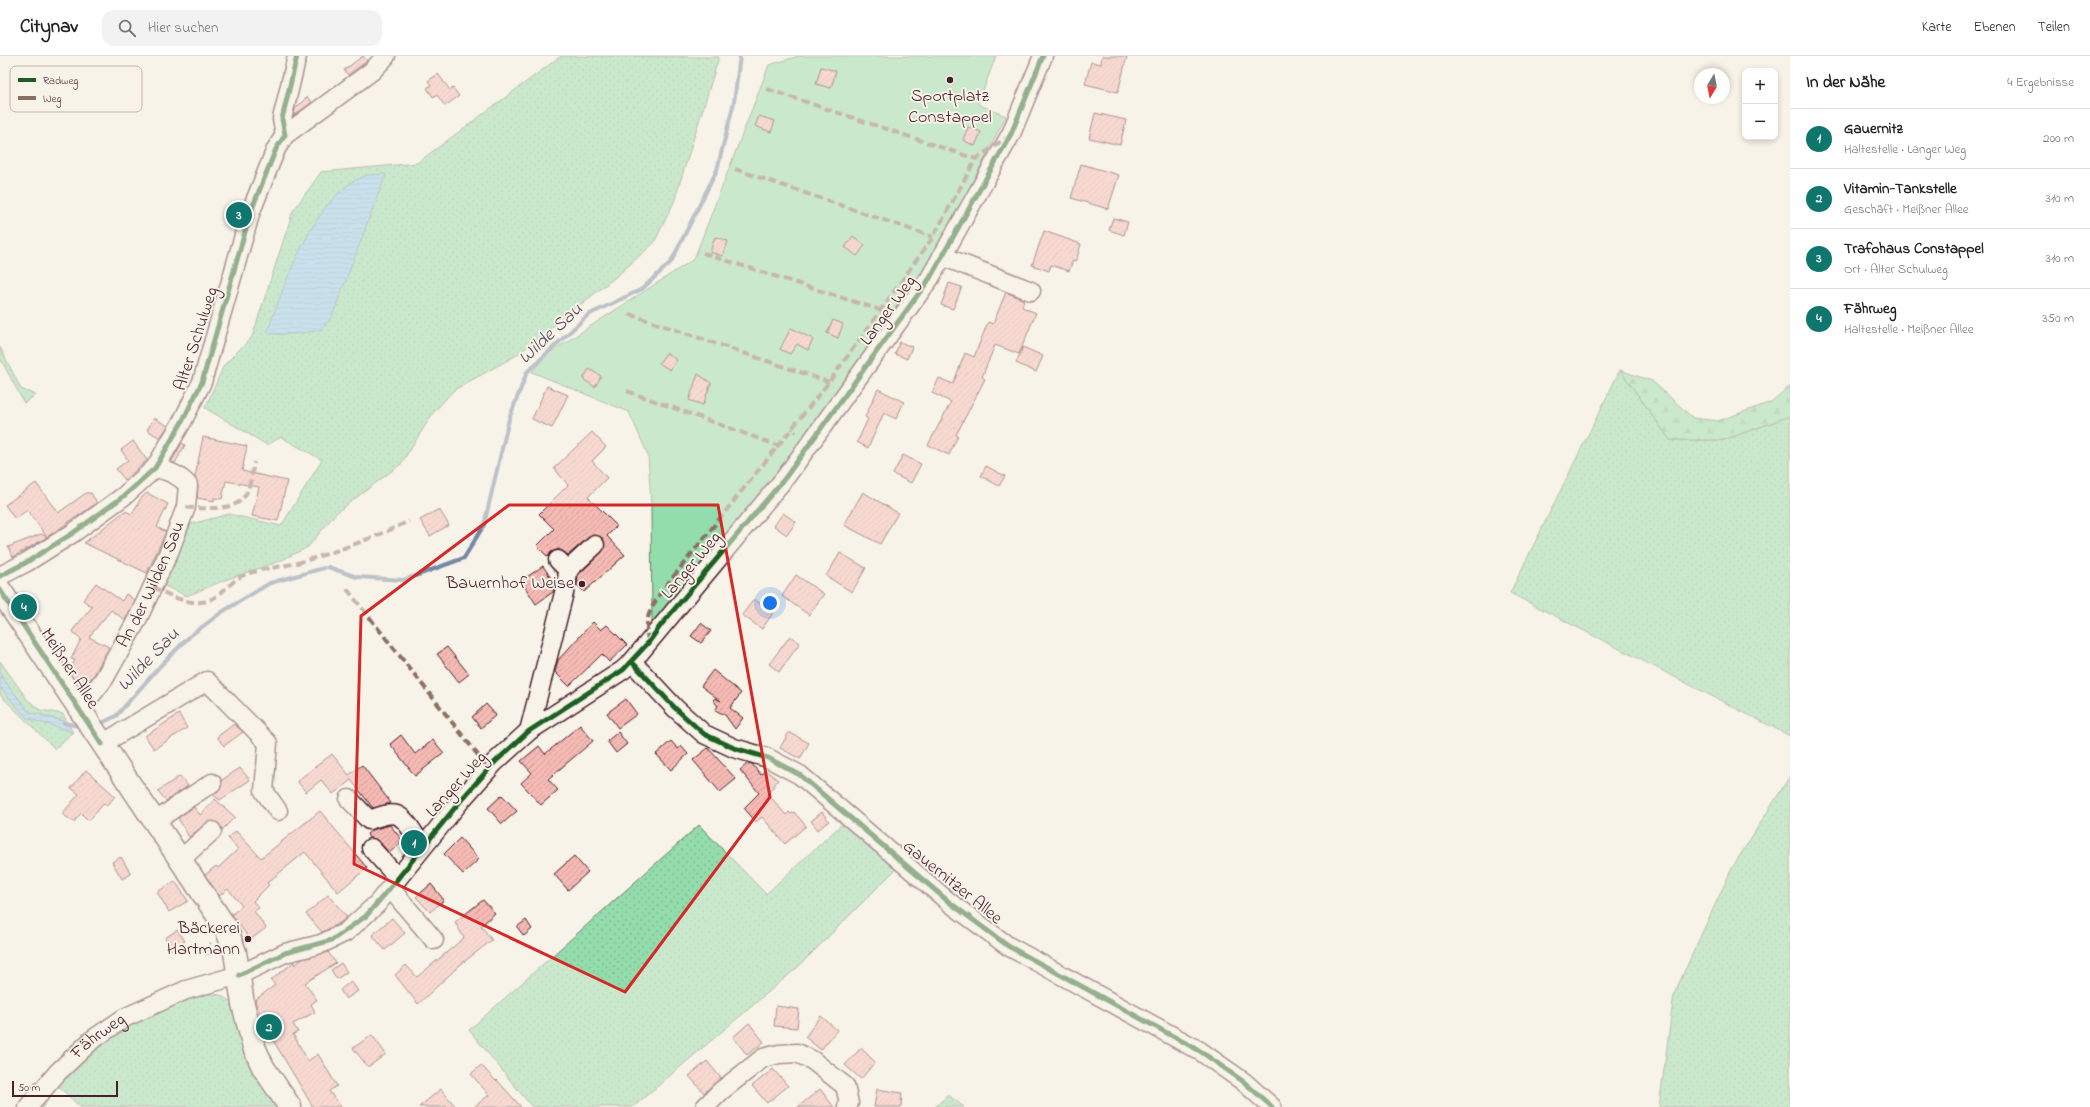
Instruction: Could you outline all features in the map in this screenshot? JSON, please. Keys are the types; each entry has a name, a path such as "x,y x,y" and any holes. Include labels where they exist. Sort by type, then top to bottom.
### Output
{"main road":[{"name":"Meißner Allee","path":"0,590 80,712 181,859 226,928 235,952 243,1004 254,1047 266,1073 290,1107"}],"street":[{"path":"297,56 282,119 285,135 372,71 386,56"},
{"name":"Langer Weg","path":"239,975 285,953 332,940 366,916 394,883 422,846 489,769 529,731 624,670 632,662 785,478 930,278 1011,134 1043,56"},
{"name":"Alter Schulweg","path":"0,576 27,562 73,533 124,496 155,468 182,422 202,382 251,211 276,149 285,135"},
{"path":"942,256 1031,291"},
{"name":"An der Wilden Sau","path":"80,712 104,679 137,620 170,552 186,507 188,485 181,478 168,471 155,468"},
{"path":"529,731 567,581 563,565 595,545"},
{"name":"Gauernitzer Allee","path":"632,662 675,708 704,734 734,748 768,758 800,775 949,902 1008,946 1200,1051 1244,1082 1272,1107"},
{"path":"100,741 207,681 268,743 264,791 278,811"},
{"path":"155,822 184,800 212,783"},
{"path":"349,799 369,820 387,815 397,815 404,820 422,846"},
{"path":"181,859 212,830"},
{"path":"371,848 434,940"},
{"name":"Fährweg","path":"28,1107 58,1072 107,1028 186,990 239,975"},
{"path":"705,1107 721,1091 763,1058 779,1054 797,1054 812,1060 845,1086 849,1103 847,1107"}],"highlighted area":[{"path":"509,505 718,505 770,797 625,992 354,864 361,616"}],"green space":[{"path":"561,56 719,57 674,202 654,243 618,275 517,355 454,390 433,413 401,464 336,513 308,547 280,561 225,580 187,596 162,585 191,524 229,514 281,526 322,460 281,437 267,445 205,408 224,365 252,337 293,211 321,172 417,163"},
{"path":"799,56 996,56 978,104 1006,116 928,270 764,495 652,624 651,504 648,455 629,412 532,372 546,355 694,259 769,65"},
{"path":"0,347 21,389 36,395 24,403 0,358"},
{"path":"1620,370 1670,440 1724,440 1790,416 1790,736 1510,593"},
{"path":"1620,370 1652,381 1693,418 1718,421 1771,402 1790,386 1790,416 1724,440 1670,440"},
{"path":"0,661 27,699 40,710 63,714 67,722 29,712 0,675"},
{"path":"0,687 27,718 73,732 55,749 0,695"},
{"path":"1790,776 1790,1107 1659,1107 1674,994 1732,868"},
{"path":"844,822 897,868 798,967 633,1107 532,1107 469,1030 699,825 766,894"},
{"path":"202,993 221,995 233,1004 281,1107 80,1107 58,1086 43,1107 34,1107 110,1031"},
{"path":"948,1095 964,1107 935,1107"}],"water":[{"path":"386,174 332,317 319,331 285,334 267,333 292,268 316,221 331,201 347,186 365,176"},
{"path":"0,675 29,712 67,722 73,732 27,718 0,687"}],"building":[{"path":"363,56 367,61 348,75 344,70"},
{"path":"1102,56 1127,56 1118,92 1085,84 1091,62 1101,64"},
{"path":"821,67 836,71 831,88 816,84"},
{"path":"438,74 450,90 453,88 459,96 445,106 437,95 433,97 427,88 431,85 428,81"},
{"path":"307,97 312,102 294,116 295,109"},
{"path":"1095,113 1126,120 1120,145 1089,138"},
{"path":"759,116 775,121 771,132 755,126"},
{"path":"968,127 981,132 975,146 963,140"},
{"path":"1081,164 1119,175 1108,209 1071,198"},
{"path":"1113,218 1128,222 1124,235 1109,230"},
{"path":"1044,231 1081,244 1076,261 1073,260 1069,271 1051,265 1049,271 1032,265"},
{"path":"853,236 865,245 857,256 845,247"},
{"path":"715,237 728,241 723,256 710,252"},
{"path":"949,283 962,287 953,309 941,305"},
{"path":"1006,292 1024,300 1022,307 1036,313 1019,354 995,345 982,377 985,379 956,435 958,436 949,455 928,445 951,402 932,393 939,378 953,384 965,353 974,357 988,322 993,324"},
{"path":"833,320 843,324 838,338 827,333"},
{"path":"791,328 813,339 808,350 797,344 790,354 780,349"},
{"path":"900,342 912,347 907,359 895,354"},
{"path":"1023,347 1043,356 1036,372 1016,363"},
{"path":"666,353 677,360 670,370 659,363"},
{"path":"589,369 601,376 595,387 583,379"},
{"path":"698,374 711,383 703,405 689,400"},
{"path":"547,386 568,395 552,428 532,419"},
{"path":"878,389 904,402 896,419 884,413 868,448 857,442 868,419 865,417"},
{"path":"154,418 168,426 160,438 147,430"},
{"path":"592,432 606,447 592,461 607,478 588,497 617,526 607,536 625,555 584,592 577,585 578,575 602,552 605,543 602,538 592,535 568,555 559,549 551,552 548,557 537,546 554,529 539,514 568,485 554,468"},
{"path":"203,437 247,446 242,471 287,481 278,521 252,516 259,487 226,481 222,499 214,498 214,501 197,498 198,486 195,477"},
{"path":"133,441 147,460 125,480 116,469 128,460 121,450"},
{"path":"182,443 185,445 175,463 171,462"},
{"path":"903,455 921,464 911,483 893,474"},
{"path":"986,466 1005,476 999,486 981,476"},
{"path":"36,483 58,513 86,493 91,493 97,503 47,537 27,510 15,519 5,505"},
{"path":"863,492 898,513 880,544 844,525"},
{"path":"147,493 168,504 157,527 166,532 147,573 84,543 125,511 132,514 141,498"},
{"path":"439,509 449,525 430,536 420,520"},
{"path":"783,513 796,522 787,535 774,526"},
{"path":"41,534 47,537 13,557 8,547"},
{"path":"840,553 866,568 852,592 826,576"},
{"path":"543,566 555,584 553,592 536,604 521,581"},
{"path":"796,575 824,594 809,615 782,596"},
{"path":"96,583 122,601 126,594 135,600 125,620 111,610 89,637 109,647 95,673 86,685 81,685 70,669 75,660 71,659 81,639 72,631 92,607 83,600"},
{"path":"754,599 773,613 762,629 742,615"},
{"path":"593,622 601,630 607,625 627,645 609,662 602,654 569,686 555,672 558,660"},
{"path":"701,623 711,631 701,643 691,636"},
{"path":"790,636 800,643 779,672 769,664"},
{"path":"447,647 469,674 459,682 437,654"},
{"path":"713,670 741,693 730,708 743,718 735,729 725,715 715,710 718,706 713,700 715,698 721,701 701,686"},
{"path":"626,699 637,714 618,728 607,713"},
{"path":"486,704 496,715 481,728 472,717"},
{"path":"179,714 187,728 154,749 145,736"},
{"path":"234,724 243,732 224,746 217,737"},
{"path":"580,725 593,741 548,779 558,790 541,805 521,783 532,773 521,761 539,746 545,754"},
{"path":"618,732 627,744 616,753 607,741"},
{"path":"789,732 809,743 800,759 780,748"},
{"path":"401,735 415,754 433,740 444,753 415,776 390,744"},
{"path":"671,741 678,749 681,746 688,754 671,770 656,754"},
{"path":"708,748 736,779 720,792 693,760"},
{"path":"332,754 349,775 362,765 391,803 373,808 351,780 333,794 321,780 306,792 297,781"},
{"path":"748,763 752,764 761,775 765,770 778,780 768,794 786,815 789,812 791,814 794,812 806,826 785,844 762,817 756,822 744,808 759,793 740,770"},
{"path":"240,768 250,780 220,800 213,795 221,788 222,780"},
{"path":"86,770 115,796 107,806 104,803 89,821 81,813 74,822 62,814 79,794 71,788"},
{"path":"180,776 188,786 166,801 158,791"},
{"path":"502,795 517,811 502,824 488,808"},
{"path":"215,799 235,817 222,830 219,824 209,821 189,837 178,818 194,807 200,815"},
{"path":"320,811 367,868 338,892 305,852 267,883 269,885 253,901 259,908 254,911 266,928 250,940 232,914 242,906 228,889 219,896 205,875 216,866 218,868 238,849 228,838 236,831 261,858"},
{"path":"822,812 829,821 818,830 811,821"},
{"path":"390,825 403,841 389,853 379,841 369,838 367,834 372,830"},
{"path":"460,838 479,859 463,874 444,854"},
{"path":"574,856 588,872 568,890 554,874"},
{"path":"121,857 131,874 122,879 112,862"},
{"path":"175,881 188,901 169,912 157,892"},
{"path":"431,884 444,900 430,912 416,897"},
{"path":"328,895 347,917 340,923 322,932 306,914"},
{"path":"483,900 495,913 481,926 492,940 460,965 418,1004 395,975 406,965 417,977 464,938 455,922"},
{"path":"392,918 405,933 385,950 372,935"},
{"path":"526,920 532,929 524,936 517,927"},
{"path":"177,930 185,941 172,950 165,938"},
{"path":"328,952 336,963 305,983 317,1000 311,1004 315,1012 293,1024 298,1032 293,1034 308,1061 318,1054 337,1086 329,1091 341,1107 313,1107 270,1035 265,1038 262,1026 268,1022 257,1009 255,1000 275,985 271,980 294,962 295,965 302,959"},
{"path":"341,963 347,972 337,979 331,970"},
{"path":"351,981 358,991 346,999 340,990"},
{"path":"776,1006 799,1009 797,1028 774,1026"},
{"path":"821,1016 837,1030 821,1050 805,1037"},
{"path":"749,1023 764,1042 747,1055 733,1037"},
{"path":"372,1035 386,1054 368,1067 353,1048"},
{"path":"861,1048 875,1062 861,1079 845,1065"},
{"path":"707,1061 721,1078 704,1093 689,1076"},
{"path":"481,1065 496,1081 497,1080 521,1107 474,1107 489,1095 471,1074"},
{"path":"773,1069 788,1086 767,1103 752,1086"},
{"path":"441,1089 456,1107 419,1107"},
{"path":"820,1089 834,1107 798,1107"},
{"path":"877,1089 902,1093 901,1107 874,1107"}],"waterway":[{"name":"Wilde Sau","path":"328,567 357,577 404,580 464,558 484,525 509,419 527,372 588,315 642,289 671,262 717,170 734,102 740,56"},
{"name":"Wilde Sau","path":"98,725 116,716 161,665 190,636 222,612 270,583 324,568"},
{"name":"Wilde Sau","path":"64,723 83,727"}],"marked path":[{"path":"767,89 976,159"},
{"path":"648,642 648,616 661,592 829,382 933,237 976,159 1006,138"},
{"path":"735,169 933,237"},
{"path":"703,253 880,310"},
{"path":"629,314 829,382"},
{"path":"627,391 779,446"},
{"path":"186,507 226,507 241,501 248,489 254,462"},
{"path":"153,587 182,600 195,602 207,601 218,595 238,578 244,575 301,562 329,553 369,539 409,521"},
{"path":"347,589 489,769"}],"cycle path":[{"path":"0,576 27,562 73,533 124,496 155,468 182,422 202,382 251,211 276,149 285,135 282,119 297,56"},
{"path":"239,975 285,953 332,940 366,916 462,799 494,763 529,731 623,670 648,643 661,625 785,478 930,278 1011,134 1043,56"},
{"path":"0,590 102,744"},
{"path":"632,662 675,708 704,734 734,748 768,758 800,775 949,902 1008,946 1200,1051 1244,1082 1272,1107"}],"place":[{"name":"Sportplatz Constappel","path":"950,80"},
{"name":"Trafohaus Constappel","path":"239,215"},
{"name":"Bauernhof Weise","path":"582,584"},
{"name":"Fährweg","path":"24,607"},
{"name":"Gauernitz","path":"414,843"},
{"name":"Bäckerei Hartmann","path":"248,939"},
{"name":"Vitamin-Tankstelle","path":"269,1027"}]}
